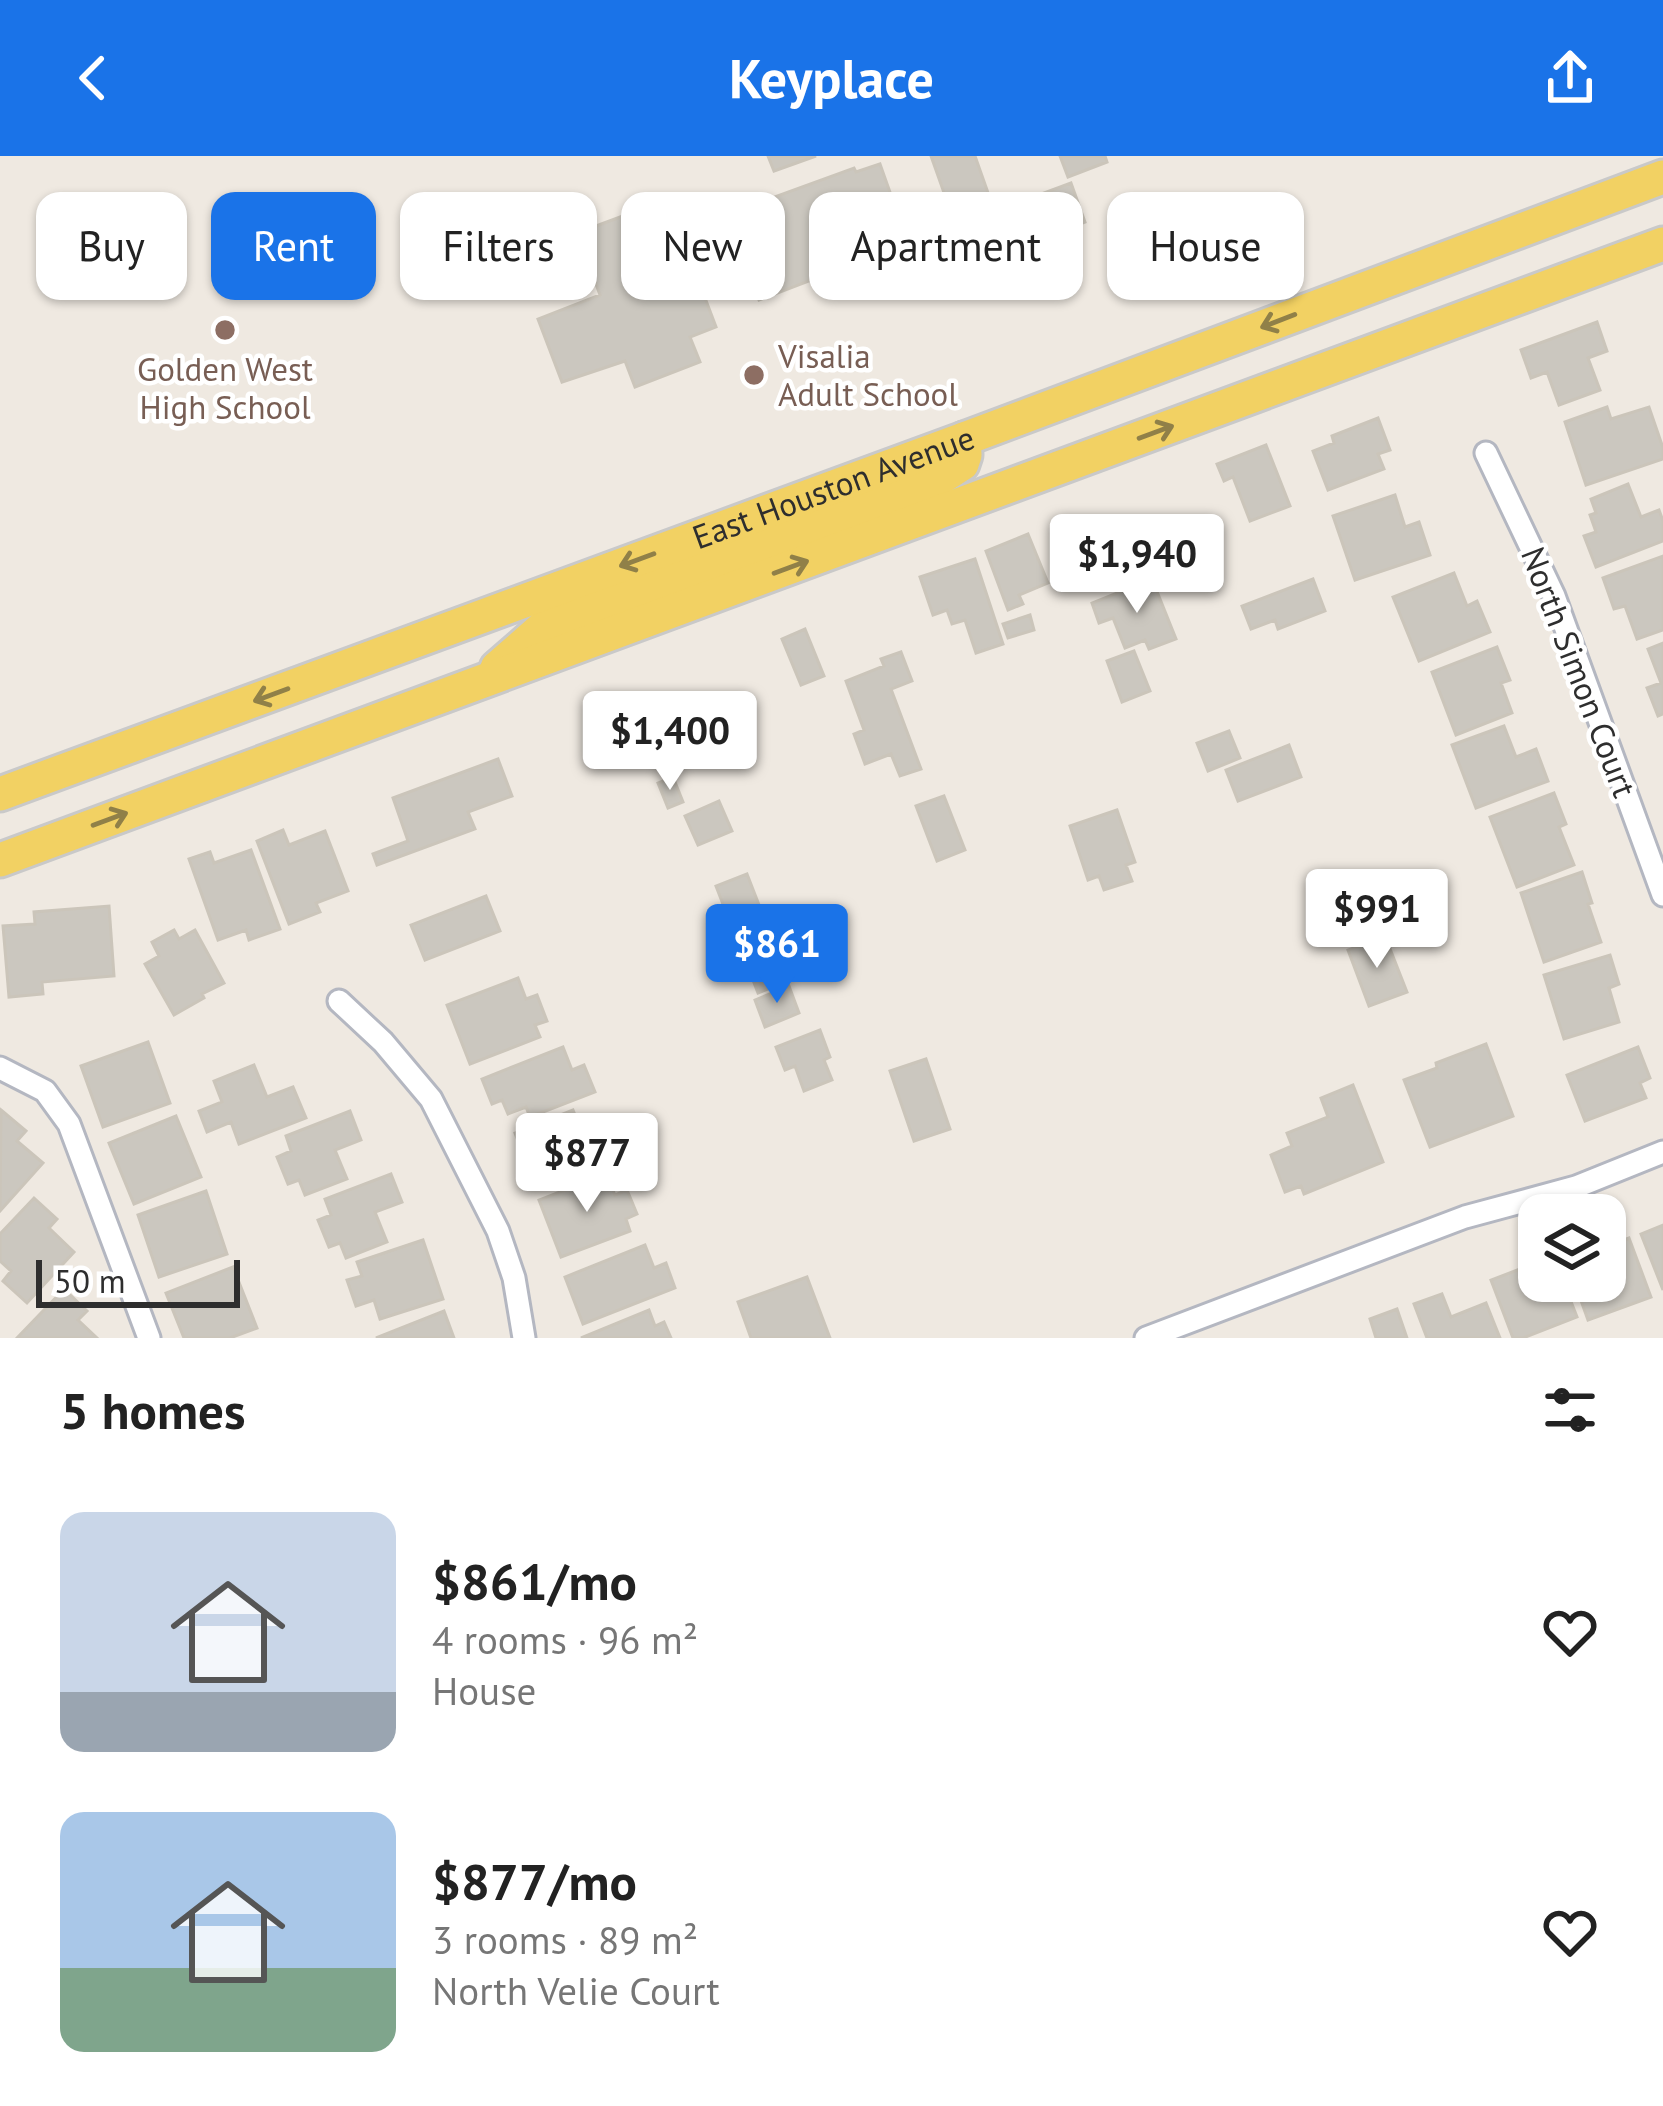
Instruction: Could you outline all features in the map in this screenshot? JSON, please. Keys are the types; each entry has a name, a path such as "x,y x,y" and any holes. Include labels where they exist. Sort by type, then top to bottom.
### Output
{"main road":[{"name":"East Houston Avenue","path":"0,794 1663,177"},
{"name":"East Houston Avenue","path":"0,860 1663,244"},
{"path":"481,681 546,625 931,484 962,464 964,439"}],"street":[{"name":"North Simon Court","path":"1486,453 1554,596 1663,895"},
{"path":"339,1001 431,1099 498,1231 514,1278 524,1338"},
{"path":"0,1068 45,1091 69,1124 149,1338"},
{"path":"1146,1338 1465,1217 1576,1187 1663,1152"}],"building":[{"path":"768,156 816,156 774,171"},
{"path":"931,156 975,156 988,192 944,192"},
{"path":"1060,156 1105,156 1107,162 1068,177"},
{"path":"880,164 890,192 809,192 809,281 785,290 785,193 854,168 856,172"},
{"path":"1071,183 1074,192 1047,192"},
{"path":"621,217 621,300 706,300 716,327 690,337 700,362 635,387 625,361 562,382 538,319 597,300 597,226"},
{"path":"1597,322 1607,351 1588,358 1600,390 1559,405 1547,372 1531,378 1521,350"},
{"path":"1607,407 1611,419 1649,407 1663,459 1586,485 1565,422"},
{"path":"1378,418 1390,450 1378,454 1384,469 1328,490 1313,451 1334,443 1332,436"},
{"path":"1266,445 1290,506 1250,521 1233,477 1224,481 1217,464"},
{"path":"1628,484 1641,517 1659,510 1663,541 1596,567 1584,536 1596,532 1591,499"},
{"path":"1395,495 1405,527 1419,522 1430,555 1355,580 1333,516"},
{"path":"1028,534 1048,583 1019,595 1023,604 1008,610 986,551"},
{"path":"1663,556 1663,630 1637,639 1625,606 1614,609 1603,578"},
{"path":"975,559 1003,644 976,653 965,620 952,624 947,610 933,615 920,577"},
{"path":"1454,573 1467,606 1477,601 1490,632 1419,661 1393,597"},
{"path":"1152,579 1176,639 1149,649 1145,640 1125,648 1113,618 1099,623 1092,603"},
{"path":"1313,579 1325,611 1278,629 1275,620 1251,629 1242,606"},
{"path":"1030,615 1034,630 1008,638 1003,624"},
{"path":"805,629 824,676 801,685 782,639"},
{"path":"1663,643 1663,714 1658,716 1647,688 1661,683 1648,649"},
{"path":"1497,647 1510,680 1501,683 1512,713 1456,735 1432,672"},
{"path":"1134,651 1150,691 1122,702 1107,661"},
{"path":"901,652 912,681 891,689 921,769 900,776 891,754 865,764 854,734 864,730 846,681 884,666 881,659"},
{"path":"1504,726 1516,757 1536,749 1548,781 1476,808 1452,745"},
{"path":"1229,731 1240,758 1208,771 1197,743"},
{"path":"1289,745 1301,777 1238,801 1226,770"},
{"path":"498,759 512,796 468,812 475,829 377,865 373,854 408,841 393,798"},
{"path":"673,777 683,802 668,808 658,783"},
{"path":"1554,793 1566,824 1559,827 1574,865 1517,887 1490,817"},
{"path":"944,796 965,850 937,861 916,806"},
{"path":"719,801 732,831 698,845 685,816"},
{"path":"1117,810 1135,862 1126,865 1132,881 1104,890 1099,876 1088,880 1070,826"},
{"path":"283,830 289,845 325,831 348,891 316,903 320,912 289,924 257,841"},
{"path":"251,850 280,929 249,940 246,930 218,940 189,859 210,852 214,863"},
{"path":"1582,872 1601,942 1544,962 1521,893"},
{"path":"747,874 759,905 728,917 716,886"},
{"path":"486,896 500,931 425,960 411,925"},
{"path":"109,906 114,976 42,982 43,994 9,997 3,926 35,924 34,912"},
{"path":"769,929 780,960 747,971 736,940"},
{"path":"174,930 179,939 195,930 224,983 174,1015 145,964 159,956 152,942"},
{"path":"1385,936 1407,992 1369,1006 1348,950"},
{"path":"1610,955 1619,984 1609,988 1619,1022 1564,1039 1544,975"},
{"path":"776,970 779,976 795,970 798,977 758,993 753,980"},
{"path":"518,978 526,999 537,995 547,1021 535,1025 540,1037 470,1064 447,1005"},
{"path":"789,986 799,1013 765,1027 755,1000"},
{"path":"820,1030 832,1080 804,1091 795,1066 785,1070 776,1047"},
{"path":"148,1042 170,1103 103,1127 81,1066"},
{"path":"1486,1044 1513,1116 1430,1147 1404,1080"},
{"path":"563,1047 572,1070 584,1065 595,1092 530,1117 526,1107 508,1114 502,1100 492,1104 482,1079"},
{"path":"1638,1047 1650,1078 1640,1083 1646,1098 1585,1121 1567,1075"},
{"path":"926,1059 950,1129 914,1141 890,1071"},
{"path":"254,1065 267,1097 293,1087 306,1118 239,1144 231,1122 207,1132 199,1111 222,1102 214,1081"},
{"path":"1353,1085 1383,1162 1304,1194 1301,1186 1285,1192 1271,1155 1292,1146 1287,1133 1328,1117 1321,1098"},
{"path":"1,1110 26,1131 17,1141 43,1163 0,1211"},
{"path":"573,1110 580,1127 590,1123 600,1148 590,1151 595,1165 537,1188 515,1133"},
{"path":"350,1111 361,1140 335,1150 347,1179 305,1195 299,1180 288,1184 277,1157 291,1151 286,1136"},
{"path":"176,1116 201,1177 134,1204 109,1143"},
{"path":"391,1174 402,1202 375,1212 387,1242 346,1258 340,1243 329,1247 318,1220 331,1215 325,1199"},
{"path":"606,1174 615,1195 627,1190 637,1214 626,1219 630,1231 561,1257 539,1200"},
{"path":"206,1191 227,1254 159,1277 138,1215"},
{"path":"34,1198 57,1219 49,1228 74,1252 27,1303 3,1281 11,1271 0,1261 0,1234"},
{"path":"1663,1225 1663,1290 1641,1234"},
{"path":"1626,1239 1651,1297 1588,1320 1582,1302 1626,1302"},
{"path":"423,1240 443,1299 380,1319 374,1300 356,1306 347,1280 362,1276 357,1262"},
{"path":"645,1245 654,1268 666,1263 675,1288 583,1324 565,1277"},
{"path":"233,1267 257,1328 230,1338 184,1338 166,1293"},
{"path":"1518,1270 1518,1302 1571,1302 1577,1317 1513,1338 1491,1280"},
{"path":"807,1277 830,1338 751,1338 738,1302"},
{"path":"64,1289 87,1311 78,1320 97,1338 17,1338"},
{"path":"1442,1294 1451,1317 1486,1303 1500,1338 1427,1338 1414,1304"},
{"path":"1397,1309 1407,1338 1376,1338 1370,1319"},
{"path":"649,1310 655,1326 664,1322 671,1338 581,1338"},
{"path":"444,1311 454,1338 376,1338"}],"place":[{"name":"Golden West High School","path":"225,330"},
{"name":"Visalia Adult School","path":"754,375"}]}
